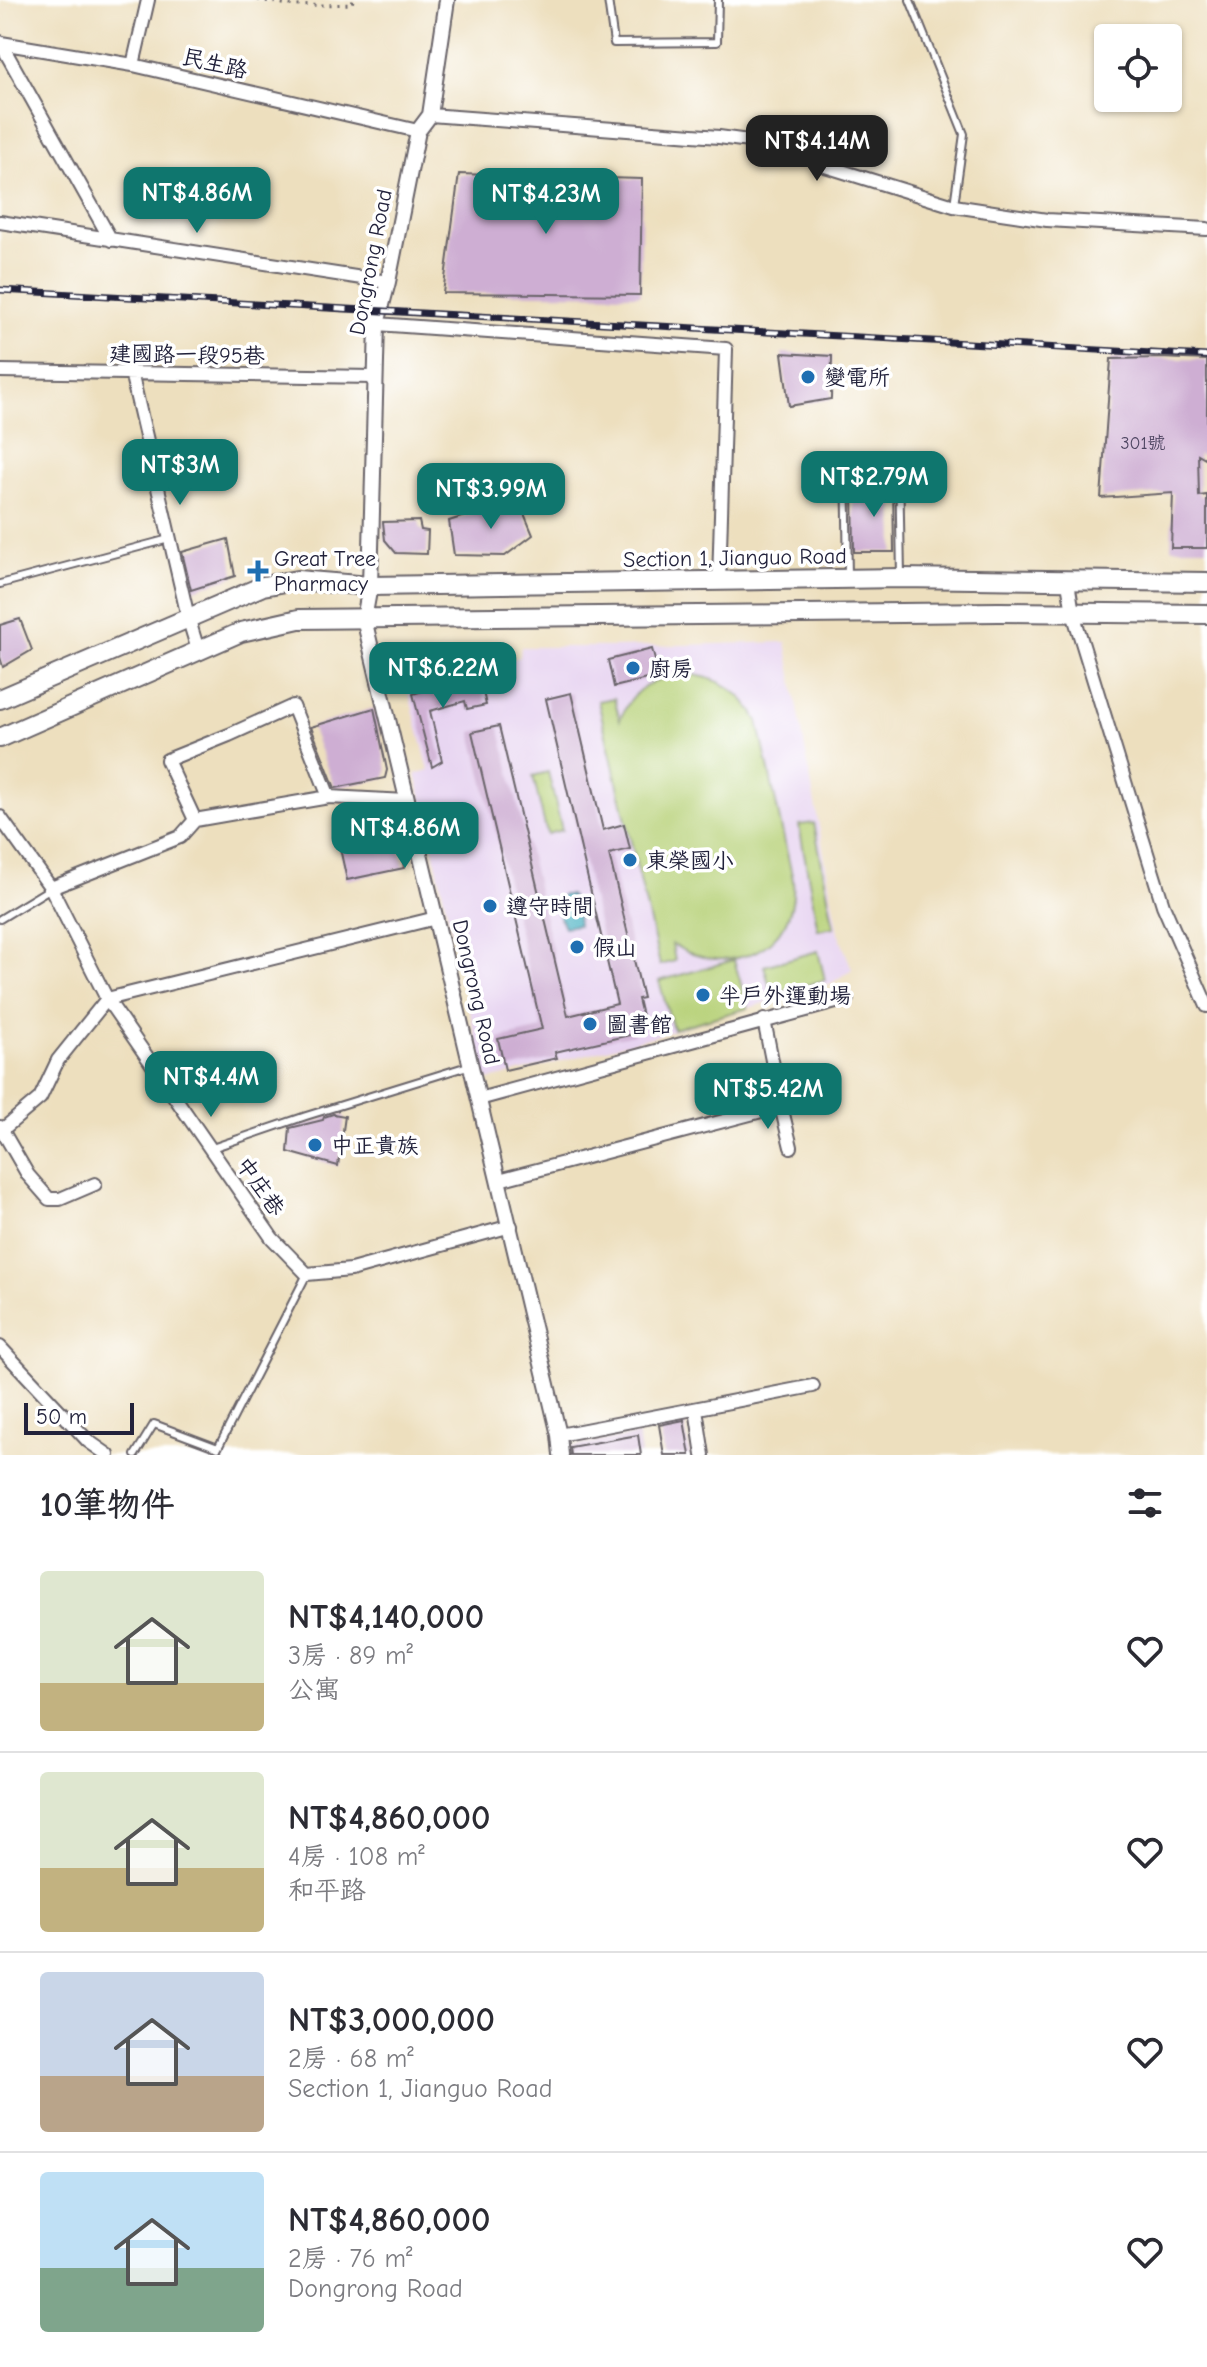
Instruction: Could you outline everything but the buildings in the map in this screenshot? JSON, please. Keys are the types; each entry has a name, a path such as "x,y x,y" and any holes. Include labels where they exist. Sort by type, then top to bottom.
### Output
{"main road":[{"name":"Section 1, Jianguo Road","path":"0,699 263,586 297,580 370,586 901,578 1207,582"},
{"path":"0,738 241,632 299,619 1207,614"}],"street":[{"path":"133,65 148,0"},
{"path":"447,0 430,115 719,137 801,148 822,165 954,206 1047,220 1207,229"},
{"path":"0,42 111,240"},
{"name":"民生路","path":"0,42 133,65 418,131"},
{"name":"Dongrong Road","path":"430,115 418,131 377,324 370,586 364,619 511,1226 561,1455"},
{"path":"0,222 388,282"},
{"path":"377,324 726,349 719,582"},
{"name":"建國路一段95巷","path":"0,371 374,377"},
{"path":"131,372 198,650"},
{"path":"1068,582 1073,613 1163,905 1207,1006"},
{"path":"195,820 167,760 293,706 329,797"},
{"path":"51,888 180,837 195,820 329,797 407,801"},
{"name":"中庄巷","path":"0,817 51,888 107,999 272,1238 307,1274"},
{"path":"95,1184 60,1199 49,1199 28,1175 1,1129 40,1098 58,1060 107,999 436,918"},
{"path":"479,1099 847,999"},
{"path":"764,1020 791,1147"},
{"path":"499,1180 781,1106"},
{"path":"307,1274 351,1270 511,1226"},
{"path":"0,1347 88,1441 108,1455"},
{"path":"559,1435 813,1386"},
{"path":"696,1409 703,1455"}],"lane":[{"path":"608,0 614,43 717,42 718,0"},
{"path":"910,0 964,134 954,206"},
{"path":"848,579 846,461 899,460 901,578"},
{"path":"0,584 169,539"},
{"path":"0,919 51,888"},
{"path":"210,1149 471,1065"},
{"path":"135,1455 154,1424 218,1448 307,1274"}],"path":[{"path":"258,0 295,6 352,4 353,0"}],"shaded area":[{"name":"東榮國小","path":"786,642 838,933 852,969 832,983 652,1037 489,1080 484,1074 416,774 429,770 408,691 520,657 521,647"}],"green space":[{"path":"683,674 707,678 728,687 752,710 758,721 793,880 792,904 784,925 772,941 755,952 736,958 715,959 693,954 672,944 675,961 660,965 598,701 614,698 620,720 631,700 644,687"},
{"path":"548,772 562,830 547,834 533,776"},
{"path":"814,823 834,927 818,930 799,825"},
{"path":"818,951 825,980 772,994 764,966"},
{"name":"半戶外運動場","path":"734,960 748,1008 673,1029 659,981"}],"water":[{"path":"562,895 570,895 577,910 578,925 564,927 557,902"}],"railway":[{"path":"0,290 1207,356"}],"place":[{"name":"變電所","path":"808,377"},
{"name":"Great Tree Pharmacy","path":"258,571"},
{"name":"廚房","path":"633,668"},
{"name":"東榮國小","path":"630,860"},
{"name":"遵守時間","path":"490,906"},
{"name":"假山","path":"577,947"},
{"name":"半戶外運動場","path":"703,995"},
{"name":"圖書館","path":"590,1024"},
{"name":"中正貴族","path":"315,1145"}]}
